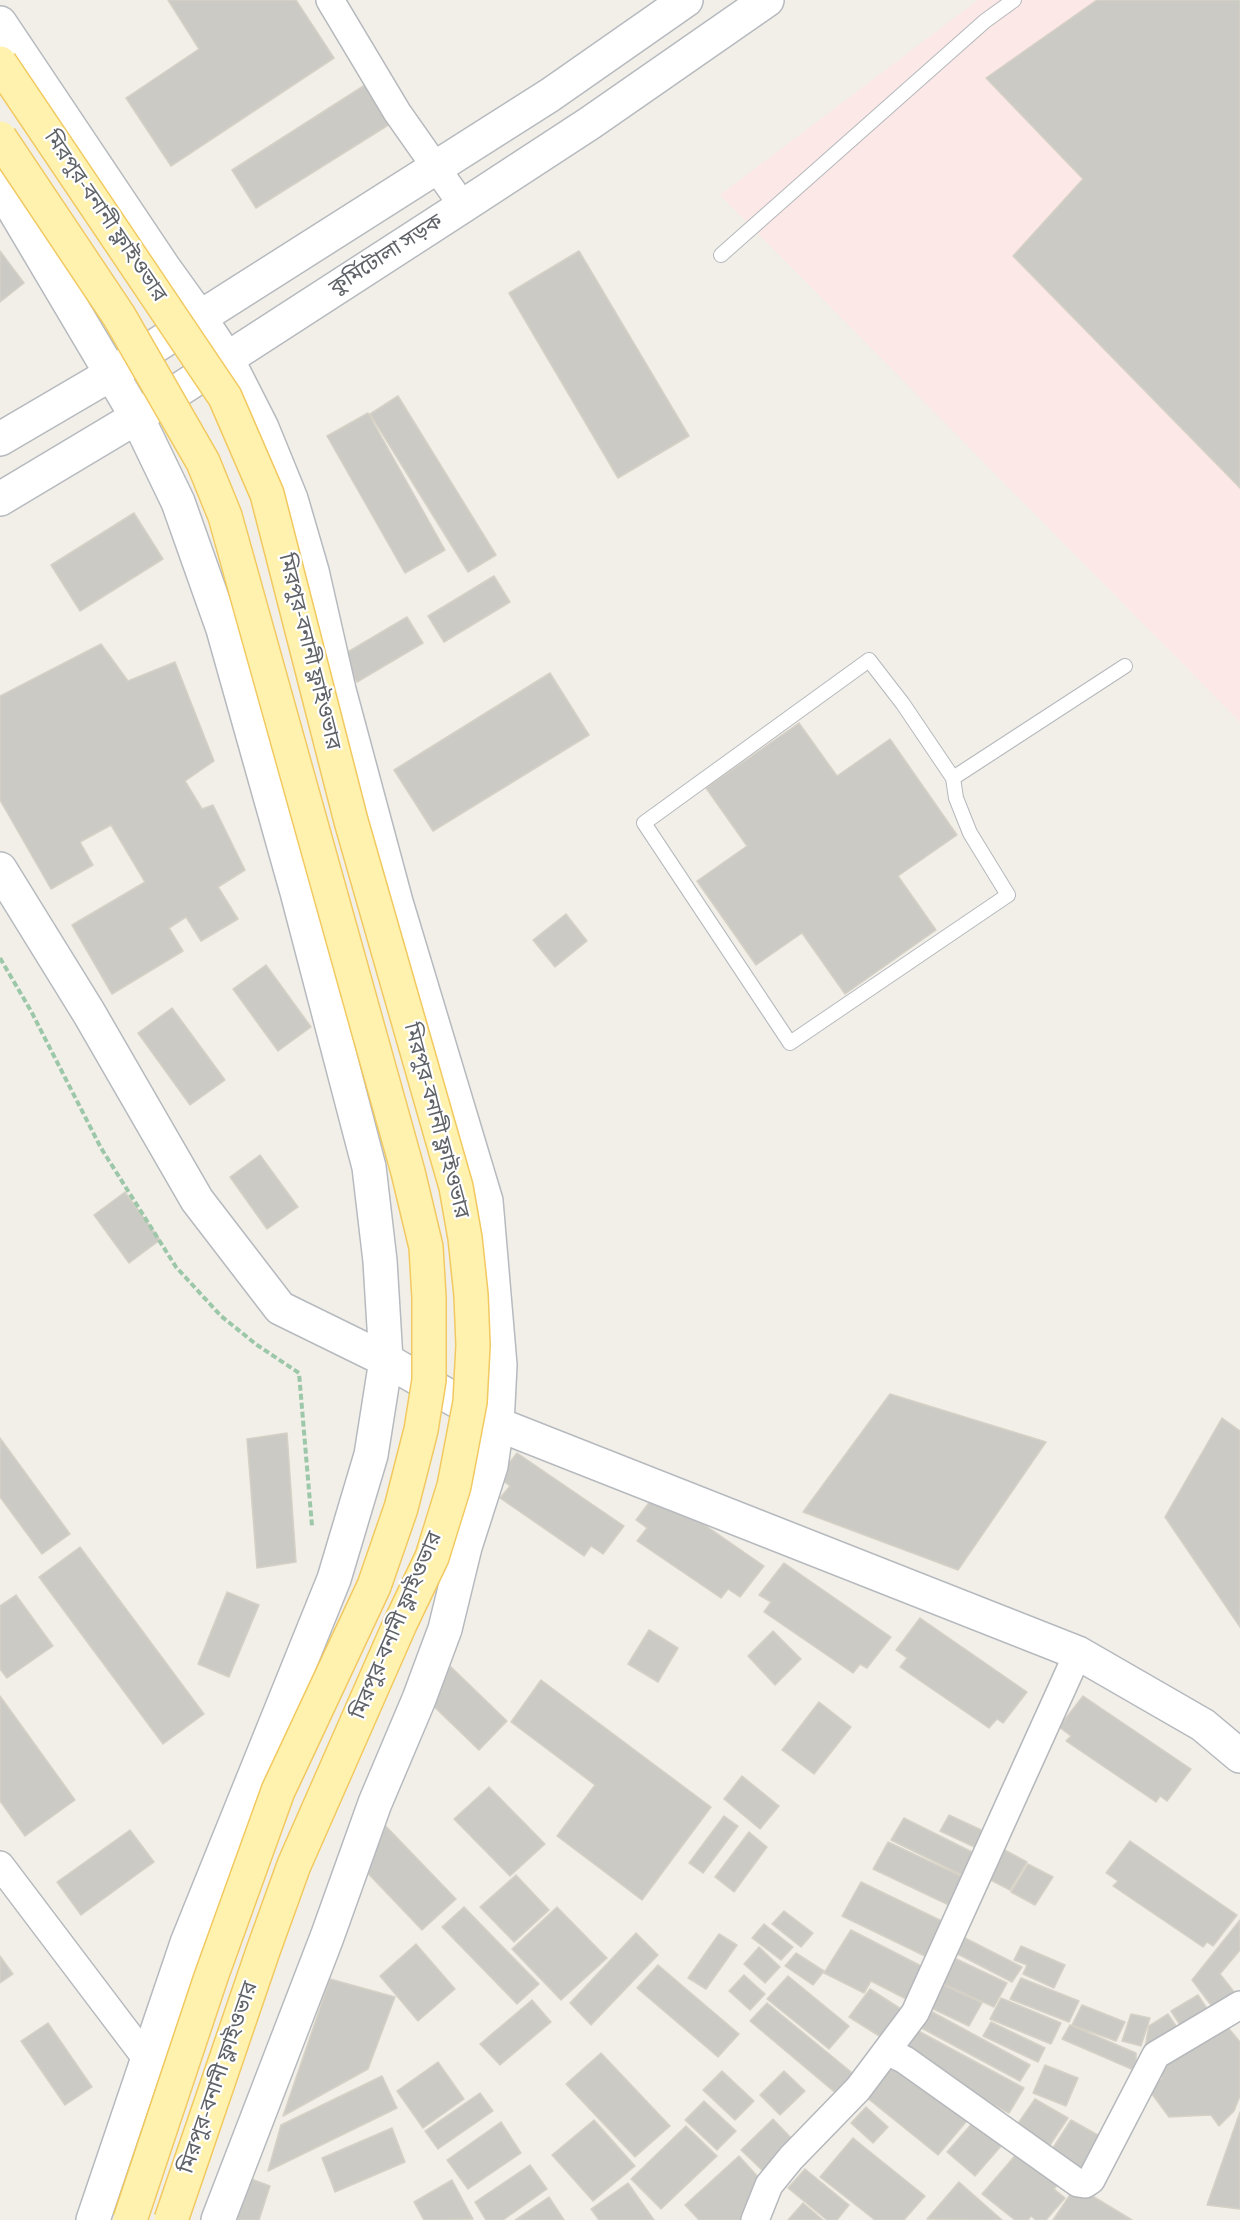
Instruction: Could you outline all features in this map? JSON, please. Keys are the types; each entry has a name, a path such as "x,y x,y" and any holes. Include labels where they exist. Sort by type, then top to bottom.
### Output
{"main road":[{"path":"0,439 111,374 436,168 550,95 686,0"},
{"name":"কুর্মিটোলা সড়ক","path":"0,499 137,417 464,206 590,123 767,0"},
{"path":"0,23 227,359 262,428 291,499 312,571 339,690 396,902 486,1201 500,1365 497,1424 491,1466 465,1547 445,1629 419,1699 375,1803 323,1948 218,2220"},
{"name":"মিরপুর-বনানী ফ্লাইওভার","path":"0,63 225,397 267,494 351,820 456,1187 465,1238 471,1294 473,1345 470,1402 454,1486 432,1557 400,1624 294,1865 171,2220"},
{"name":"মিরপুর-বনানী ফ্লাইওভার","path":"0,138 119,316 203,462 225,516 408,1172 426,1247 429,1298 429,1380 421,1431 401,1508 374,1586 278,1791 211,1977 130,2220"},
{"path":"0,186 137,417 178,502 223,629 297,892 369,1167 380,1261 386,1360 370,1455 334,1579 187,1943 146,2058 93,2220"},
{"path":"0,869 88,1013 197,1200 280,1308 386,1360 497,1424 1078,1653 1203,1725 1240,1756"}],"street":[{"path":"330,0 397,112 464,206"},
{"path":"755,2220 769,2185 791,2158 858,2089 915,2013 1078,1653"},
{"path":"0,1865 146,2058"},
{"path":"887,2051 905,2060 1078,2183 1085,2184 1091,2180 1156,2055 1240,2005"}],"lane":[{"path":"721,255 985,21 1014,0"},
{"path":"869,660 903,704 953,778 956,798 969,833 1008,895 790,1043 644,823 869,660"},
{"path":"953,778 1125,666"}],"path":[{"path":"0,958 31,1011 101,1148 176,1267 221,1316 257,1345 299,1373 313,1537"}],"shaded area":[{"path":"978,0 1240,0 1240,722 720,195"}],"building":[{"path":"168,0 296,0 334,58 171,166 126,98 199,49"},
{"path":"1097,0 1240,0 1240,488 1013,256 1083,179 986,78"},
{"path":"365,85 390,124 256,208 232,170"},
{"path":"0,251 24,283 0,302"},
{"path":"579,251 689,436 618,478 509,293"},
{"path":"398,396 496,555 468,572 370,414"},
{"path":"368,413 445,550 405,573 327,436"},
{"path":"134,513 163,559 80,611 51,565"},
{"path":"494,576 510,602 444,642 428,616"},
{"path":"407,617 423,643 357,682 341,656"},
{"path":"101,644 128,681 175,662 214,761 185,781 202,809 213,805 245,870 218,887 238,919 201,941 186,917 169,928 183,951 112,994 72,925 145,882 111,825 80,842 93,865 51,889 0,800 0,696"},
{"path":"550,673 589,735 433,831 394,770"},
{"path":"799,723 837,776 890,739 957,835 898,876 936,930 845,994 802,933 756,965 697,881 747,846 706,788"},
{"path":"566,914 587,941 555,967 533,940"},
{"path":"266,965 311,1027 278,1051 233,989"},
{"path":"172,1008 225,1080 190,1105 138,1033"},
{"path":"260,1155 298,1207 267,1229 230,1177"},
{"path":"125,1192 160,1240 129,1263 94,1215"},
{"path":"890,1394 1046,1442 958,1570 803,1512"},
{"path":"1222,1418 1240,1431 1240,1627 1165,1517"},
{"path":"287,1433 296,1562 257,1568 247,1439"},
{"path":"0,1438 70,1534 42,1554 0,1497"},
{"path":"517,1453 624,1526 603,1554 591,1546 584,1556 500,1498 510,1486 498,1477"},
{"path":"657,1492 764,1566 740,1597 728,1589 721,1598 637,1541 647,1528 636,1520"},
{"path":"80,1547 204,1714 163,1744 39,1577"},
{"path":"784,1563 891,1637 867,1668 860,1664 853,1673 764,1612 771,1602 759,1595"},
{"path":"227,1592 259,1605 229,1677 198,1664"},
{"path":"16,1595 53,1646 7,1678 0,1669 0,1606"},
{"path":"920,1618 1027,1692 1003,1723 997,1719 989,1728 900,1667 907,1658 896,1650"},
{"path":"649,1630 678,1648 658,1682 628,1664"},
{"path":"773,1631 801,1659 775,1685 748,1656"},
{"path":"450,1666 507,1721 479,1750 423,1696"},
{"path":"541,1680 711,1807 642,1900 557,1836 595,1785 511,1722"},
{"path":"0,1696 75,1800 25,1836 0,1801"},
{"path":"1083,1696 1191,1769 1167,1801 1160,1796 1156,1802 1066,1741 1071,1736 1059,1727"},
{"path":"819,1702 851,1727 814,1774 782,1750"},
{"path":"742,1776 779,1806 760,1829 724,1799"},
{"path":"489,1787 545,1844 510,1876 454,1819"},
{"path":"949,1815 992,1835 983,1851 940,1831"},
{"path":"724,1816 738,1826 703,1873 689,1863"},
{"path":"378,1818 456,1899 422,1930 358,1863"},
{"path":"904,1818 982,1857 970,1879 891,1840"},
{"path":"130,1830 154,1862 81,1915 57,1882"},
{"path":"749,1832 767,1847 734,1892 715,1877"},
{"path":"1130,1841 1237,1915 1213,1946 1207,1942 1203,1947 1113,1886 1118,1881 1106,1873"},
{"path":"888,1842 967,1879 951,1906 873,1869"},
{"path":"1001,1848 1027,1862 1010,1890 983,1876"},
{"path":"1028,1864 1053,1877 1035,1905 1011,1892"},
{"path":"516,1875 549,1910 514,1942 480,1907"},
{"path":"861,1882 948,1924 929,1958 842,1916"},
{"path":"464,1907 539,1984 517,2004 442,1927"},
{"path":"557,1907 607,1958 561,2000 512,1949"},
{"path":"784,1911 813,1933 801,1947 772,1924"},
{"path":"1240,1920 1240,1950 1220,1974 1235,1993 1214,2009 1192,1980"},
{"path":"764,1924 793,1947 781,1960 752,1938"},
{"path":"851,1930 927,1969 908,2000 871,1981 864,1993 824,1973"},
{"path":"636,1933 658,1955 591,2025 570,2003"},
{"path":"719,1934 737,1945 706,1989 688,1978"},
{"path":"963,1937 1022,1967 1012,1982 954,1952"},
{"path":"416,1944 455,1989 418,2021 380,1976"},
{"path":"1021,1946 1065,1965 1054,1988 1023,1974 1027,1965 1014,1960"},
{"path":"759,1947 780,1967 765,1983 744,1964"},
{"path":"796,1953 824,1971 813,1985 785,1966"},
{"path":"0,1956 13,1974 0,1983"},
{"path":"952,1957 1007,1983 994,2007 939,1982"},
{"path":"658,1965 739,2034 718,2057 637,1988"},
{"path":"744,1975 765,1994 750,2010 729,1991"},
{"path":"788,1976 849,2026 829,2049 767,1999"},
{"path":"1021,1978 1079,2001 1069,2022 1010,1999"},
{"path":"330,1979 395,1997 368,2069 283,2116"},
{"path":"942,1984 982,2003 969,2026 929,2007"},
{"path":"870,1989 904,2011 884,2039 849,2017"},
{"path":"1198,1995 1212,2016 1186,2034 1171,2011"},
{"path":"1001,1998 1061,2023 1051,2044 990,2019"},
{"path":"532,2000 551,2022 500,2065 480,2044"},
{"path":"767,2003 856,2076 838,2095 750,2021"},
{"path":"1082,2005 1125,2022 1116,2041 1072,2025"},
{"path":"925,2008 1030,2065 1020,2081 914,2024"},
{"path":"1131,2014 1150,2018 1141,2046 1122,2041"},
{"path":"1168,2014 1182,2035 1142,2063 1149,2026"},
{"path":"991,2022 1045,2048 1038,2062 983,2036"},
{"path":"48,2023 92,2087 65,2105 21,2041"},
{"path":"1225,2024 1240,2042 1240,2096 1234,2111 1219,2126 1211,2115 1169,2117 1149,2090 1162,2078 1150,2068"},
{"path":"1070,2025 1136,2053 1136,2071 1062,2039"},
{"path":"911,2027 1024,2088 1009,2113 895,2051"},
{"path":"601,2053 670,2126 635,2157 566,2084"},
{"path":"899,2060 971,2116 938,2155 866,2097"},
{"path":"438,2062 464,2099 423,2128 397,2091"},
{"path":"1045,2065 1078,2078 1066,2106 1033,2093"},
{"path":"722,2071 754,2101 735,2120 703,2090"},
{"path":"784,2071 805,2091 780,2115 760,2095"},
{"path":"382,2076 397,2108 268,2171 281,2125"},
{"path":"480,2093 493,2111 438,2149 425,2131"},
{"path":"1035,2099 1068,2118 1044,2154 1010,2135"},
{"path":"704,2101 736,2131 717,2150 685,2120"},
{"path":"866,2107 888,2127 873,2143 851,2123"},
{"path":"1240,2112 1240,2209 1207,2205"},
{"path":"773,2119 796,2143 765,2173 741,2150"},
{"path":"594,2120 635,2166 593,2201 552,2155"},
{"path":"975,2120 1002,2145 975,2176 947,2152"},
{"path":"1071,2120 1105,2139 1081,2176 1047,2157"},
{"path":"501,2122 521,2153 468,2189 447,2160"},
{"path":"686,2126 717,2156 661,2209 631,2179"},
{"path":"392,2128 405,2162 335,2192 322,2158"},
{"path":"853,2138 925,2196 904,2220 875,2220 820,2177"},
{"path":"1019,2151 1060,2182 1054,2189 1065,2198 1046,2220 1036,2220 1031,2216 1028,2220 1015,2220 982,2194"},
{"path":"739,2156 760,2179 747,2220 699,2220 685,2205"},
{"path":"530,2165 547,2189 503,2220 486,2220 475,2202"},
{"path":"805,2169 849,2205 837,2220 827,2220 788,2188"},
{"path":"246,2177 270,2186 259,2220 231,2220"},
{"path":"452,2180 473,2219 424,2220 414,2202"},
{"path":"959,2182 1002,2220 927,2219"},
{"path":"628,2183 654,2220 599,2220 591,2209"},
{"path":"1076,2186 1132,2220 1053,2220"},
{"path":"549,2197 564,2220 515,2220"},
{"path":"803,2203 823,2220 788,2220"}]}
